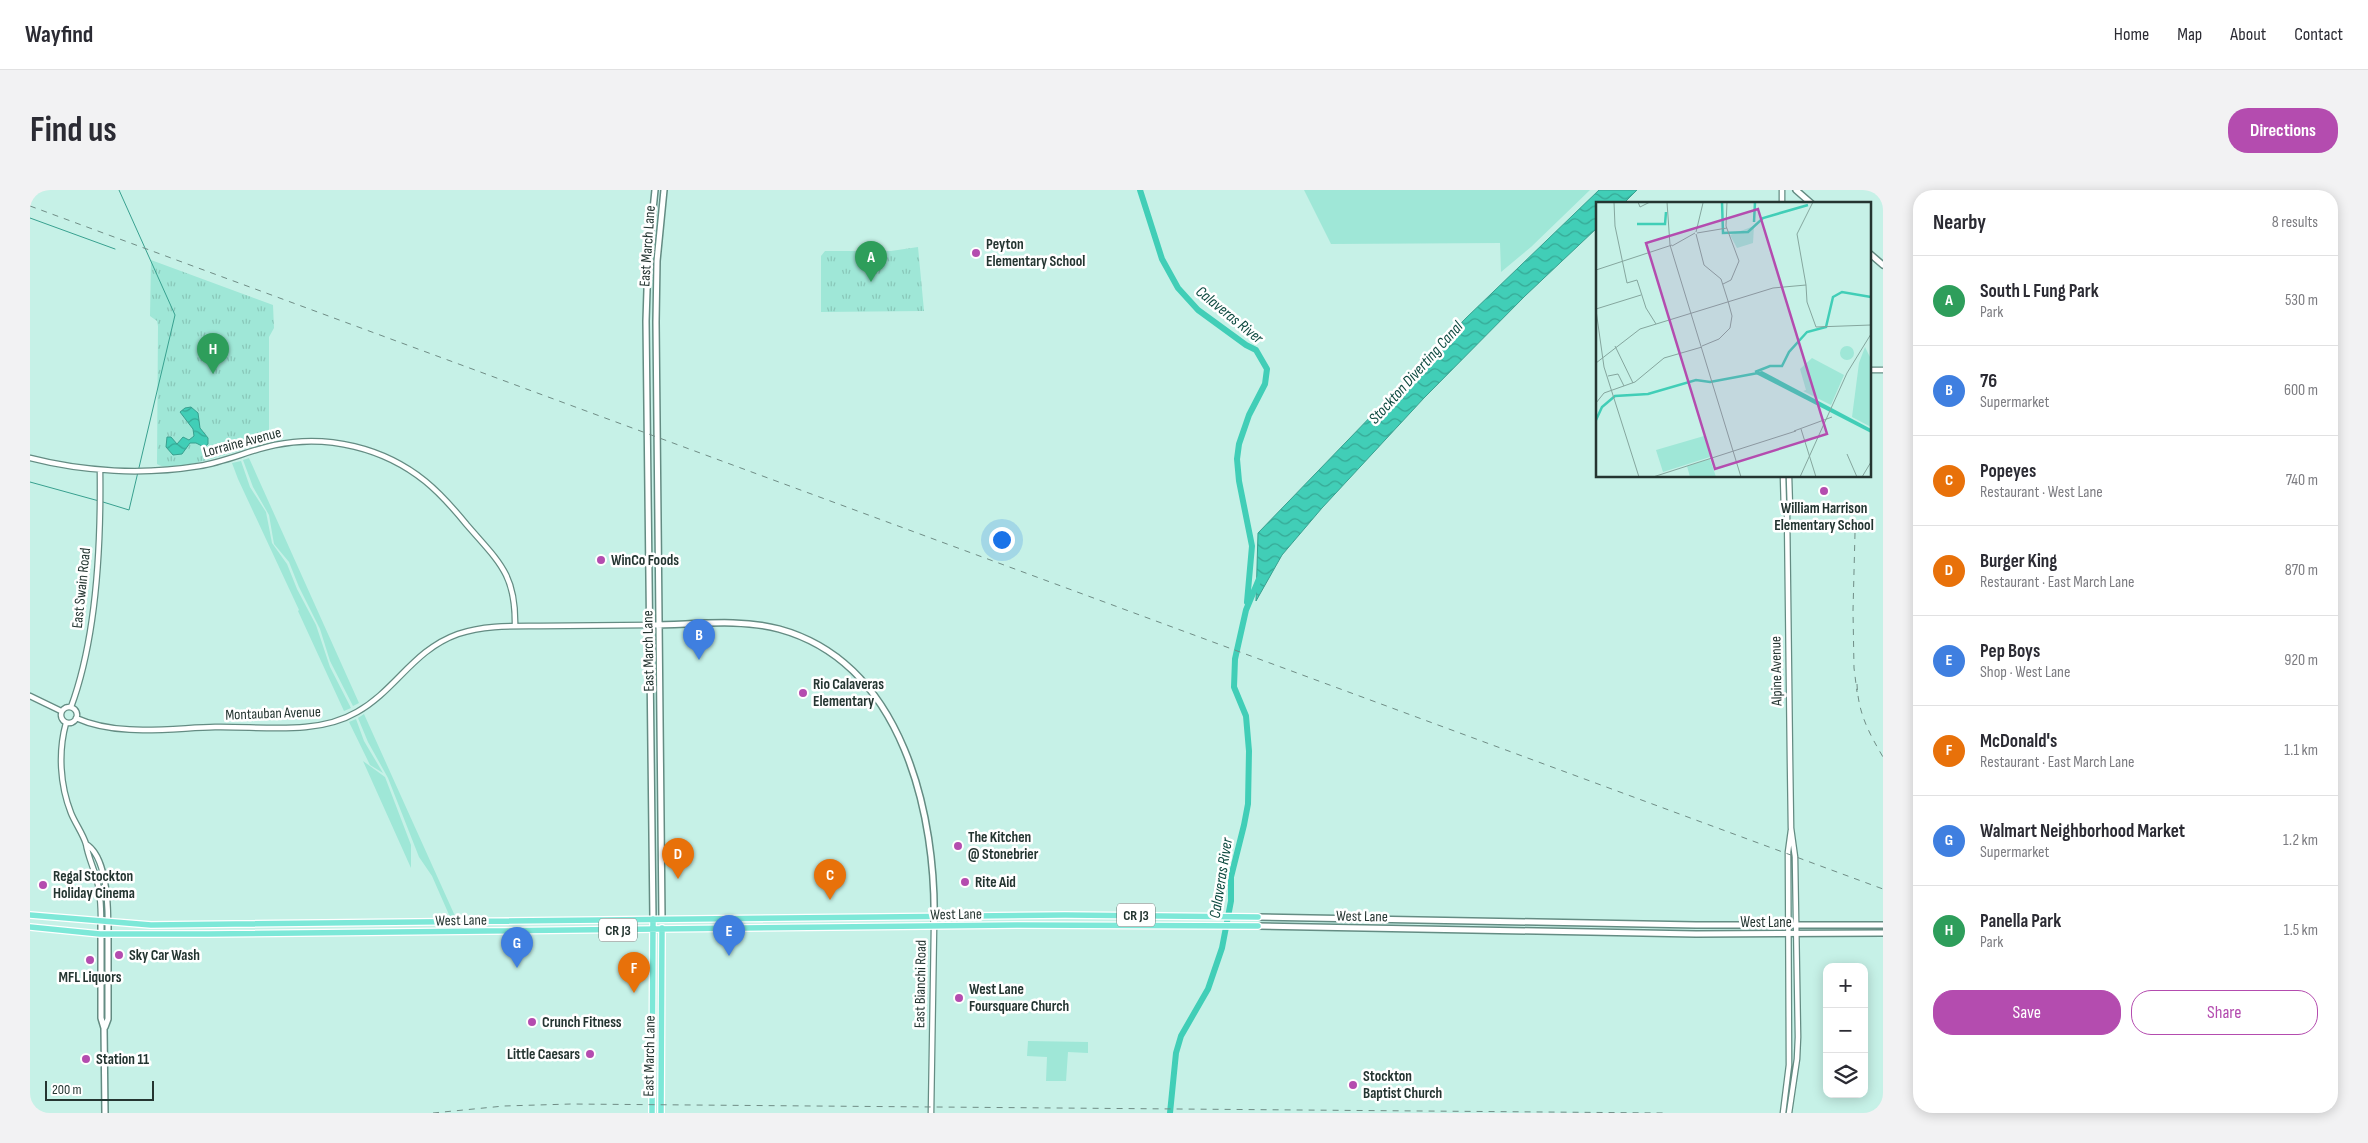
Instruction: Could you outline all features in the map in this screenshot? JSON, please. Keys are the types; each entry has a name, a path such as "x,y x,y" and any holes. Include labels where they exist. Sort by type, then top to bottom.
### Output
{"main road":[{"name":"East March Lane","path":"652,1113 653,919 646,306 648,259 655,190"},
{"name":"East March Lane","path":"661,1113 662,919 656,322 657,261 664,190"},
{"path":"1796,190 1810,202"},
{"path":"1870,254 1883,265"},
{"name":"East Bianchi Road","path":"650,625 736,624 771,628 812,642 838,658 858,676 886,714 916,779 932,850 934,927"},
{"name":"West Lane","path":"30,915 108,923 190,925 653,919 1207,916 1351,920 1788,926 1883,925"},
{"path":"1291,927 1308,924 1312,919"},
{"path":"1324,927 1328,922 1351,920"},
{"path":"100,922 101,1018 104,1028 106,1113"},
{"path":"104,1028 108,1019 108,923"},
{"name":"West Lane","path":"30,927 100,934 1206,926 1788,934 1883,933"}],"street":[{"path":"1870,370 1883,370"},
{"name":"Lorraine Avenue","path":"30,458 60,465 100,470 154,470 200,466 270,446 304,441 346,444 376,453 406,467 437,491 497,559 512,587 515,605 515,626"},
{"name":"East Swain Road","path":"71,707 82,679 88,639 99,544 100,470"},
{"name":"Alpine Avenue","path":"1783,478 1784,510 1787,513"},
{"name":"Alpine Avenue","path":"1783,1113 1789,1065 1788,852 1791,828 1787,513 1790,509 1789,478"},
{"name":"Montauban Avenue","path":"76,718 105,726 135,729 297,727 325,724 347,718 372,702 413,661 440,642 476,629 515,626 650,625"},
{"path":"30,696 61,711"},
{"path":"61,711 66,707 71,707 76,712 76,718 73,722 66,723"},
{"path":"61,711 62,719 66,723"},
{"path":"66,723 61,745 64,786 71,812 86,844 86,850 99,890 100,922"},
{"name":"Alpine Avenue","path":"1789,1113 1798,1050 1795,854 1791,828"},
{"path":"86,844 91,847 102,869 108,901 108,923"},
{"name":"East Bianchi Road","path":"931,1113 934,927"}],"green space":[{"path":"1304,190 1590,190 1531,247 1501,272 1500,243 1331,244"},
{"path":"918,247 924,311 821,312 821,256 825,251 891,251"},
{"path":"151,260 273,305 274,328 269,337 269,441 194,463 166,467 157,464 158,326 157,321 150,316"},
{"path":"249,458 359,703 353,706 330,661 320,629 289,562 274,544 269,515 253,487 243,460"},
{"path":"241,461 250,487 266,512 272,543 287,564 297,589 316,625 330,667 351,708 344,711 238,479 232,463"},
{"path":"364,714 455,916 450,917 432,876 419,857 388,778 368,742 358,718"},
{"path":"356,719 364,741 383,773 370,765 349,722"},
{"path":"363,761 385,777 411,845 411,868"},
{"path":"1028,1041 1088,1042 1088,1053 1068,1052 1066,1081 1046,1081 1047,1057 1027,1056"}],"water":[{"name":"Stockton Diverting Canal","path":"1599,190 1637,190 1625,202 1596,202 1596,229 1525,296 1424,398 1322,508 1282,555 1256,601 1258,533 1466,318"},
{"path":"191,407 198,413 200,428 208,438 208,444 204,447 196,443 190,443 182,454 173,455 166,447 167,437 171,437 177,444 183,437 189,440 194,436 193,429 180,412 185,408"}],"waterway":[{"path":"103,502 129,510 175,315 119,190"},
{"name":"Calaveras River","path":"1140,190 1162,259 1178,288 1198,310 1246,345 1256,350 1267,369 1265,384 1249,415 1239,444 1237,459 1239,481 1252,546 1247,602"},
{"path":"30,218 115,249"},
{"path":"30,482 99,501"},
{"name":"Calaveras River","path":"1170,1113 1176,1053 1181,1036 1208,989 1222,948 1231,901 1231,877 1248,804 1249,751 1246,716 1234,687 1235,659 1246,610 1259,579"}],"railway":[{"path":"30,206 1883,889"},
{"path":"1855,533 1853,611 1854,668 1857,692"},
{"path":"1857,684 1862,714 1873,740 1883,757"},
{"path":"433,1113 504,1106 571,1104 1665,1113"}],"place":[{"name":"Peyton Elementary School","path":"976,253"},
{"name":"South L Fung Park","path":"871,282"},
{"name":"Panella Park","path":"213,374"},
{"name":"William Harrison Elementary School","path":"1824,491"},
{"name":"WinCo Foods","path":"601,560"},
{"name":"76","path":"699,660"},
{"name":"Rio Calaveras Elementary","path":"803,693"},
{"name":"The Kitchen @ Stonebrier","path":"958,846"},
{"name":"Burger King","path":"678,879"},
{"name":"Rite Aid","path":"965,882"},
{"name":"Regal Stockton Holiday Cinema","path":"43,885"},
{"name":"Popeyes","path":"830,900"},
{"name":"Sky Car Wash","path":"119,955"},
{"name":"Pep Boys","path":"729,956"},
{"name":"MFL Liquors","path":"90,960"},
{"name":"Walmart Neighborhood Market","path":"517,968"},
{"name":"McDonald's","path":"634,993"},
{"name":"West Lane Foursquare Church","path":"959,998"},
{"name":"Crunch Fitness","path":"532,1022"},
{"name":"Little Caesars","path":"590,1054"},
{"name":"Station 11","path":"86,1059"},
{"name":"Stockton Baptist Church","path":"1353,1085"}]}
